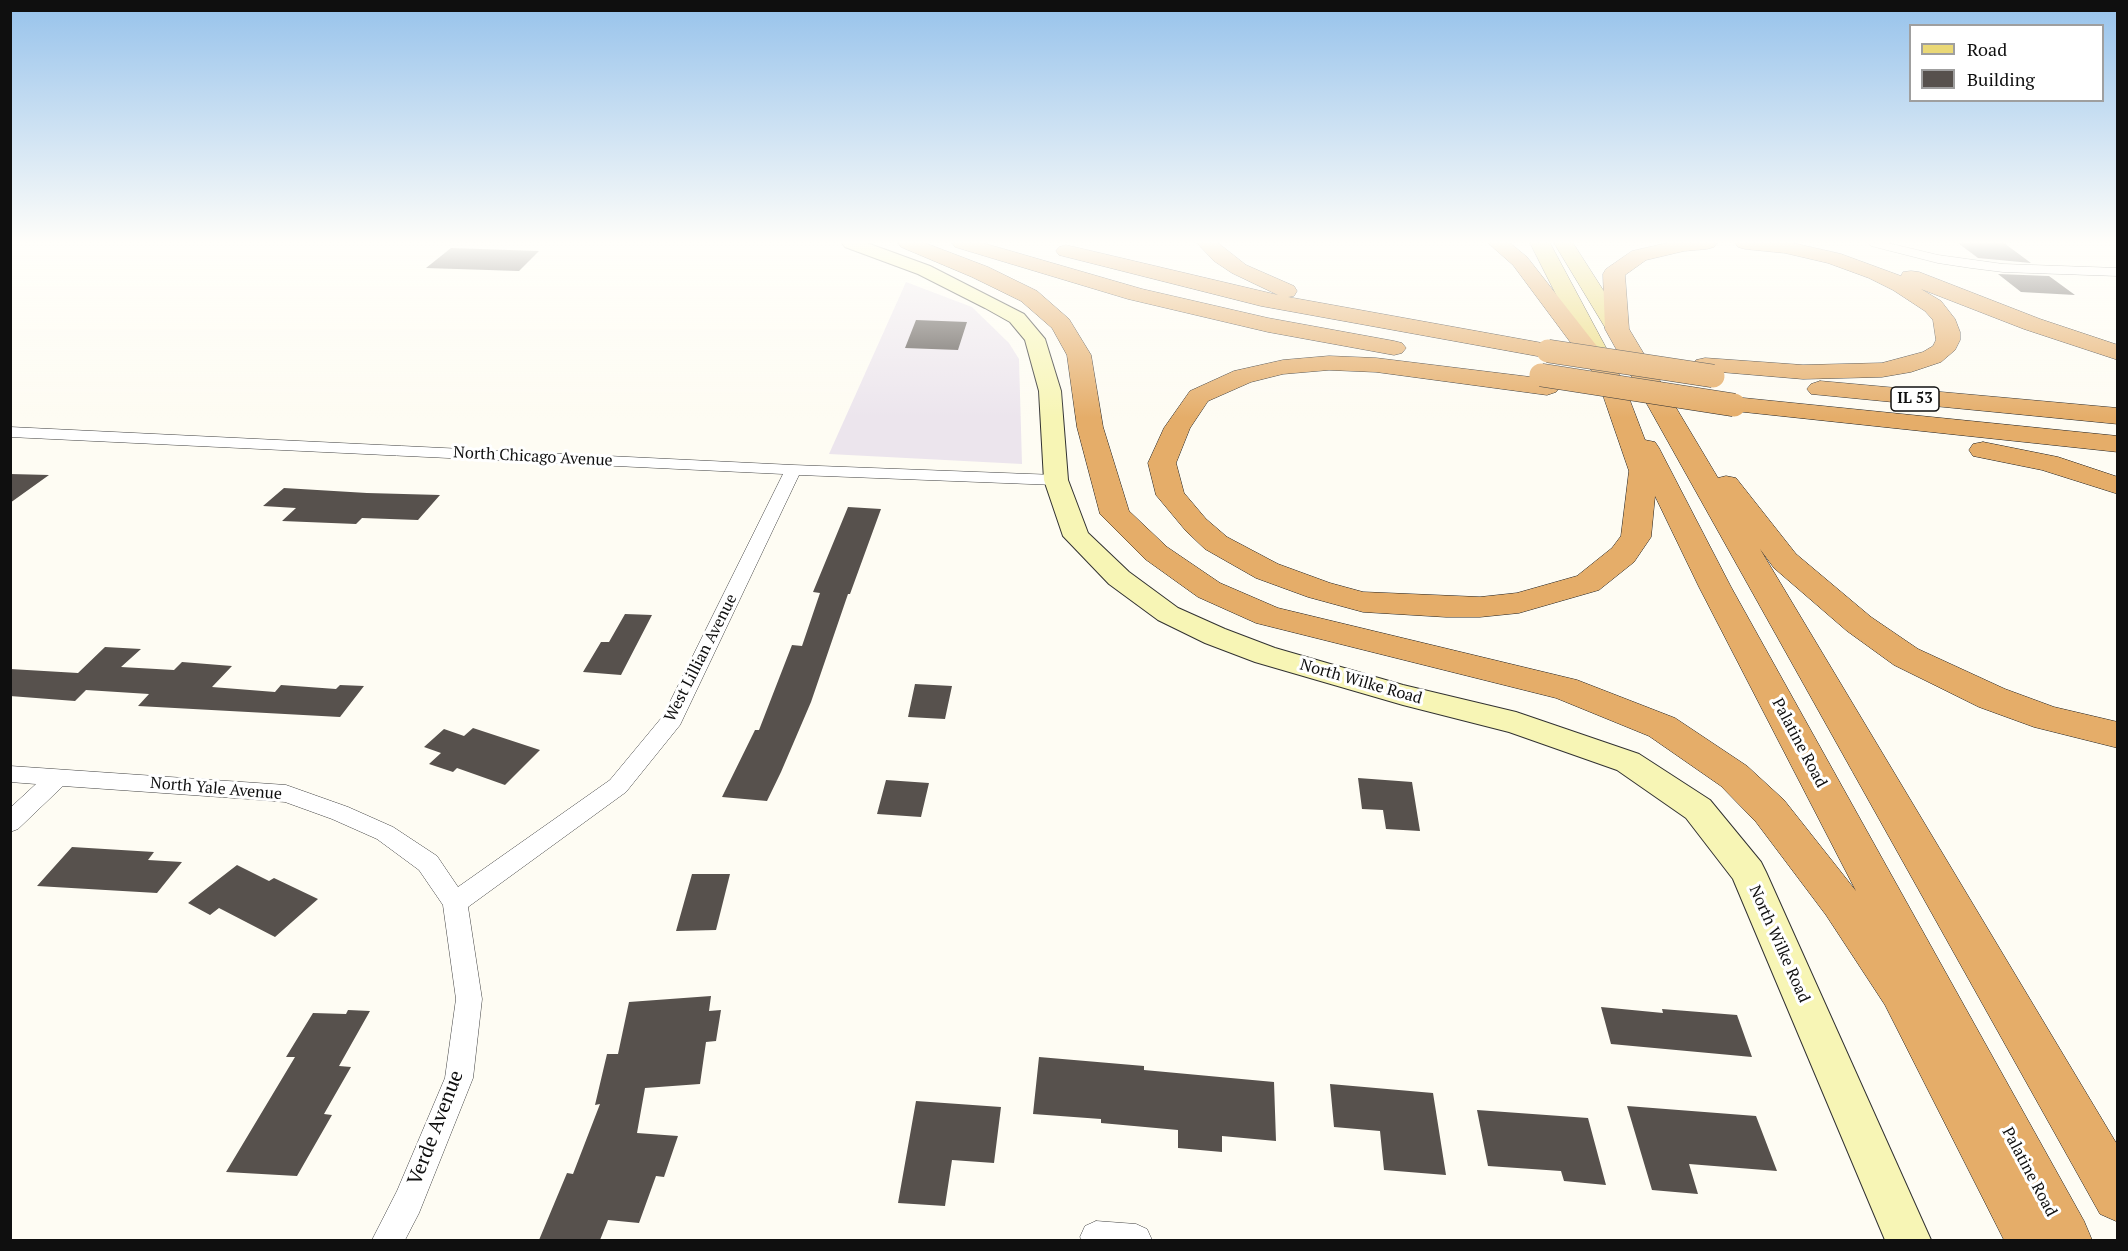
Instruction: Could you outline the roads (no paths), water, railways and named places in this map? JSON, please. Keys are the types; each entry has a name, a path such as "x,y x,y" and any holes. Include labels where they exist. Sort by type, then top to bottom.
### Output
{"highway":[{"path":"1035,301 1061,324 1079,355 1090,427 1115,514 1156,553 1209,590 1268,616 1565,688 1617,706 1662,727 1734,776 1770,811 1841,903 1901,991 2032,1240"},
{"path":"1167,301 1268,325 1544,381"},
{"name":"IL 53","path":"1278,301 1539,349 1709,370 1862,394 2118,416"},
{"path":"1321,301 1418,328"},
{"path":"1551,301 1609,376 1643,471 1636,537 1623,555 1588,583 1519,603 1480,607 1363,602 1319,590 1267,571 1216,543 1196,525 1170,495 1162,463 1177,428 1199,396 1243,376 1283,367 1329,363 1376,365 1544,381 1646,387 1785,561 1859,624 1906,657 1992,698 2047,718 2118,735"},
{"path":"1615,301 1617,329 1646,387 2118,1196"},
{"path":"1709,370 1803,372 1882,370 1902,367 1932,357 1943,350 1948,340 1944,319 1926,301"},
{"path":"1973,301 2118,353"},
{"name":"Palatine Road","path":"1609,376 1715,587 2065,1240"},
{"name":"IL 53","path":"1646,387 1734,405 2118,444"},
{"path":"1792,412 1868,430 1938,441 2048,463 2118,486"}],"main road":[{"name":"Palatine Road","path":"1570,301 1609,376"},
{"path":"1600,301 1617,329"}],"street":[{"name":"North Wilke Road","path":"987,301 1017,318 1035,339 1050,391 1056,480 1076,536 1119,578 1168,614 1215,636 1265,655 1403,695 1516,723 1628,762 1698,809 1748,872 1867,1141 1908,1240"},
{"name":"North Chicago Avenue","path":"10,432 793,470 1056,480"},
{"name":"West Lillian Avenue","path":"455,903 618,786 672,720 793,470"},
{"name":"North Yale Avenue","path":"10,774 286,794 340,813 385,833 428,863 455,903"},
{"path":"10,823 57,778"},
{"name":"Verde Avenue","path":"388,1240 408,1202 459,1078 470,999 455,903"},
{"path":"1096,1237 1136,1240"}]}
